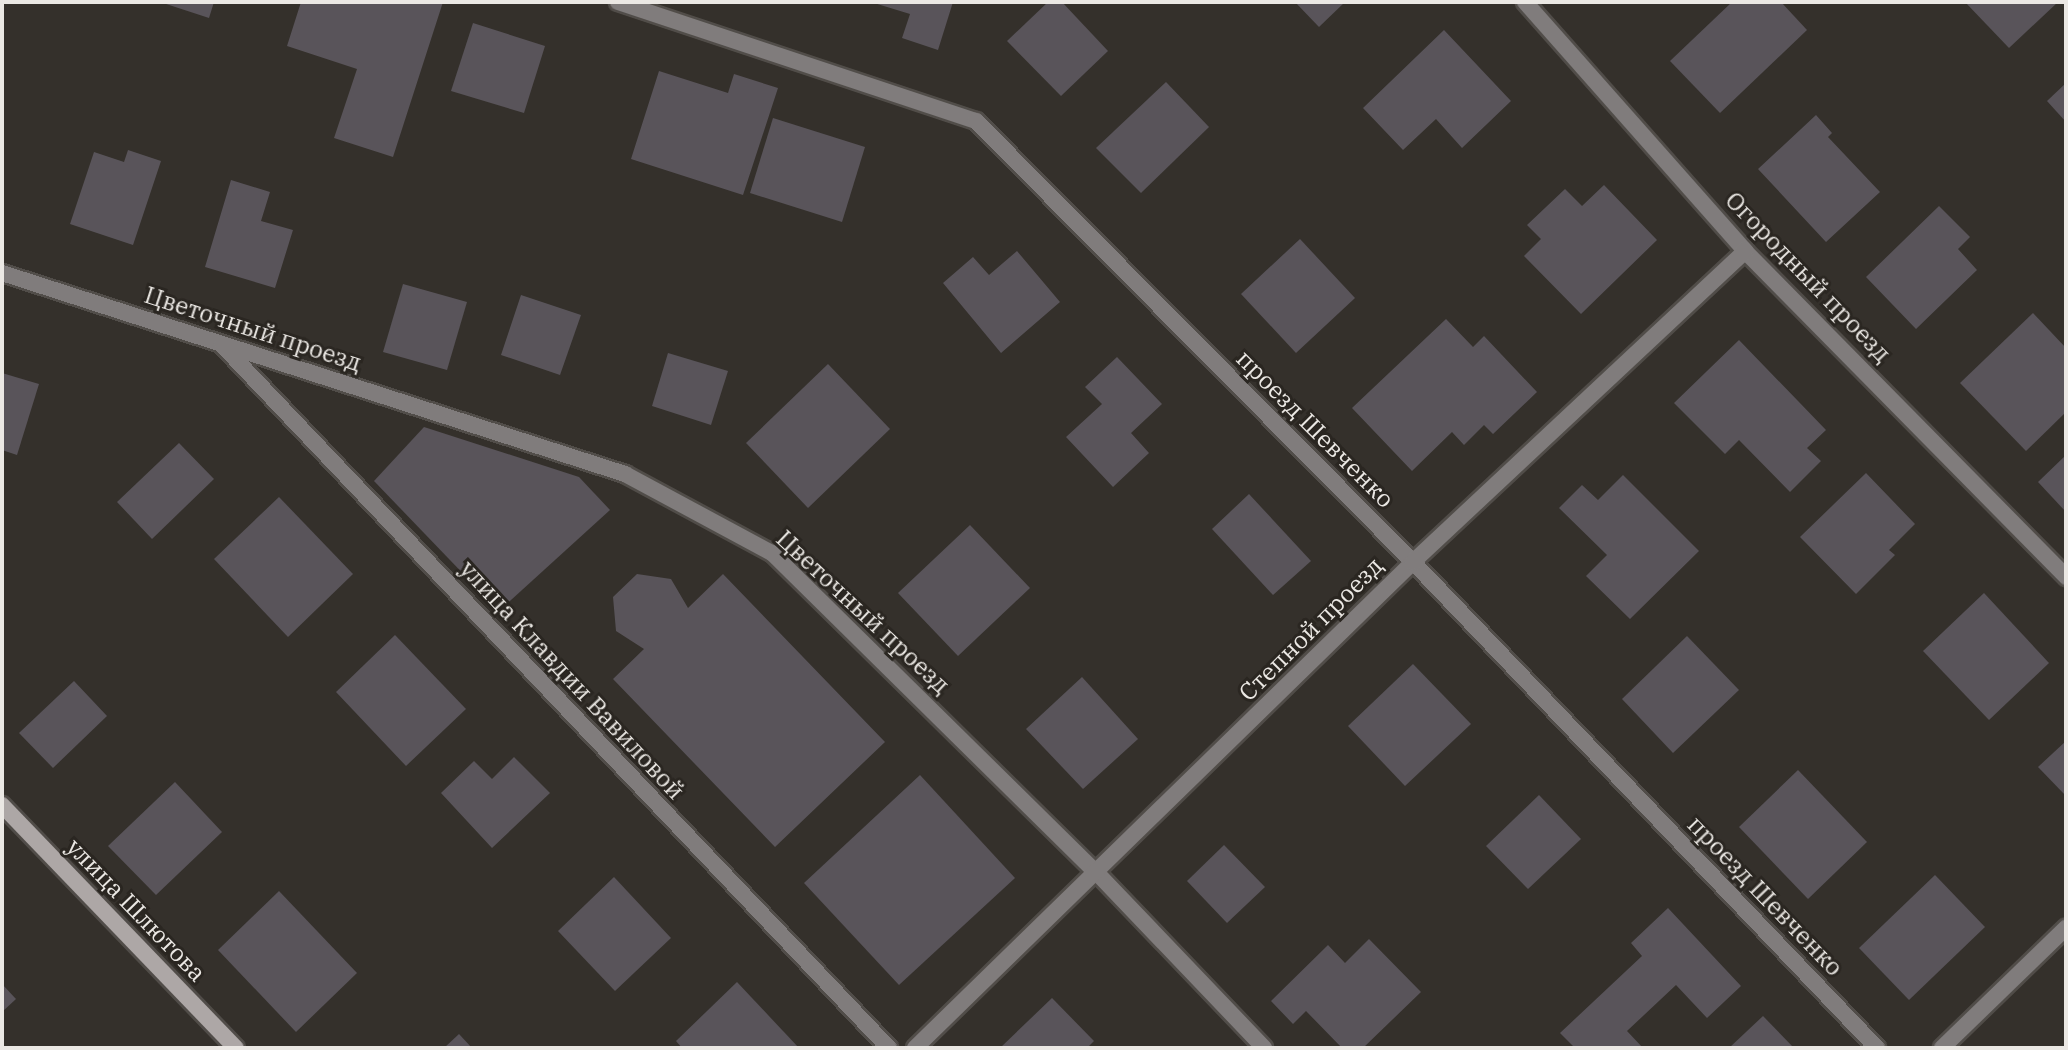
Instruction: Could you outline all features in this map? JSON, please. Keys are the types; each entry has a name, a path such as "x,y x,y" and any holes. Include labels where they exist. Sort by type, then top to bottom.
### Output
{"main road":[{"name":"улица Шлютова","path":"2,805 236,1048"}],"street":[{"name":"проезд Шевченко","path":"618,2 976,121 1413,562 1877,1048"},
{"name":"Огородный проезд","path":"1525,2 1745,251 2066,577"},
{"name":"Степной проезд","path":"915,1048 1413,562 1745,251"},
{"name":"Цветочный проезд","path":"2,273 625,474 772,553 1097,873 1264,1048"},
{"name":"улица Клавдии Вавиловой","path":"221,344 889,1048"},
{"path":"1942,1048 2066,928"}],"building":[{"path":"160,2 214,2 209,18"},
{"path":"301,2 443,2 393,157 334,138 357,69 287,46"},
{"path":"953,2 938,50 902,38 910,14 874,3"},
{"path":"1048,2 1062,2 1108,51 1061,96 1007,41"},
{"path":"1295,2 1345,2 1319,27"},
{"path":"1732,2 1781,2 1807,30 1720,113 1670,61"},
{"path":"1965,2 2058,2 2009,48"},
{"path":"473,23 545,46 524,113 451,91"},
{"path":"1444,30 1511,101 1462,148 1436,119 1403,150 1363,108"},
{"path":"659,71 728,93 734,74 778,88 743,195 631,159"},
{"path":"1166,82 1209,127 1141,193 1096,148"},
{"path":"2066,83 2066,122 2047,101"},
{"path":"1816,115 1832,133 1828,137 1880,192 1826,242 1758,169"},
{"path":"773,118 865,147 842,222 750,193"},
{"path":"128,150 161,161 133,245 70,224 94,152 124,162"},
{"path":"231,180 270,192 261,221 293,230 275,288 205,267"},
{"path":"1604,185 1657,240 1581,314 1524,256 1541,239 1527,225 1565,189 1582,206"},
{"path":"1939,206 1970,237 1958,249 1977,270 1916,329 1866,277"},
{"path":"1300,239 1355,298 1296,353 1241,294"},
{"path":"1017,251 1060,302 1001,353 943,283 973,257 989,275"},
{"path":"403,284 467,302 447,370 383,352"},
{"path":"521,295 581,315 560,375 501,355"},
{"path":"2033,313 2066,348 2066,412 2026,451 1960,383"},
{"path":"1446,319 1473,347 1484,336 1537,392 1493,434 1484,425 1464,445 1452,432 1412,471 1352,408"},
{"path":"1739,340 1826,430 1807,448 1821,461 1790,492 1739,440 1725,454 1674,403"},
{"path":"668,353 728,371 711,425 652,406"},
{"path":"1117,357 1162,404 1131,433 1149,453 1113,487 1066,437 1102,404 1085,387"},
{"path":"828,364 890,429 808,508 746,443"},
{"path":"2,373 39,384 17,455 2,450"},
{"path":"424,427 579,477 610,510 499,611 374,481"},
{"path":"179,443 214,479 152,539 117,502"},
{"path":"2066,455 2066,512 2038,482"},
{"path":"1866,473 1915,524 1889,550 1895,555 1856,594 1800,537"},
{"path":"1623,475 1699,551 1630,619 1586,576 1607,555 1559,508 1582,485 1598,500"},
{"path":"1249,494 1311,561 1273,595 1212,529"},
{"path":"279,497 353,574 288,637 214,559"},
{"path":"970,525 1030,588 958,656 898,593"},
{"path":"637,574 671,579 688,608 723,574 885,742 775,847 613,679 644,649 616,631 613,597"},
{"path":"1984,593 2049,663 1989,720 1923,651"},
{"path":"395,635 466,709 406,766 336,692"},
{"path":"1687,636 1739,690 1673,753 1622,699"},
{"path":"1413,664 1471,724 1405,786 1348,726"},
{"path":"1082,677 1138,739 1083,789 1026,729"},
{"path":"74,681 107,716 53,768 19,733"},
{"path":"2066,741 2066,796 2038,767"},
{"path":"514,757 550,793 492,848 441,793 474,761 492,779"},
{"path":"1798,770 1867,842 1808,899 1739,827"},
{"path":"920,775 1015,878 899,985 804,883"},
{"path":"175,782 222,832 156,895 108,846"},
{"path":"1539,795 1581,839 1528,889 1486,846"},
{"path":"1224,845 1265,887 1227,923 1187,881"},
{"path":"1935,875 1985,927 1909,1000 1859,948"},
{"path":"614,877 671,938 615,991 558,931"},
{"path":"279,891 357,973 296,1032 218,950"},
{"path":"1668,908 1741,986 1707,1018 1676,985 1627,1031 1643,1048 1575,1048 1560,1033 1642,956 1631,943"},
{"path":"1369,939 1421,992 1363,1048 1342,1048 1306,1011 1293,1024 1271,1001 1328,945 1345,963"},
{"path":"737,982 799,1048 682,1048 676,1041"},
{"path":"2,984 16,999 2,1012"},
{"path":"1052,998 1094,1041 1087,1048 1000,1048"},
{"path":"1763,1016 1794,1048 1729,1048"},
{"path":"459,1034 472,1048 444,1048"}]}
